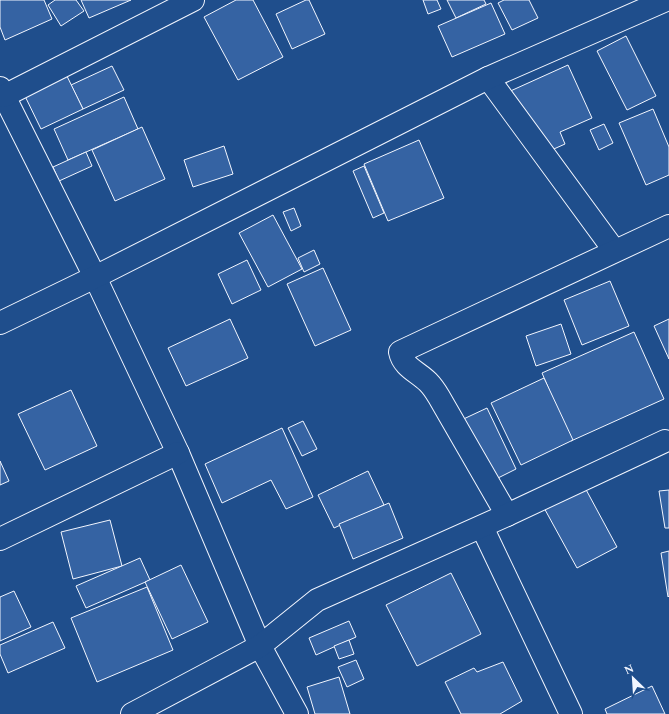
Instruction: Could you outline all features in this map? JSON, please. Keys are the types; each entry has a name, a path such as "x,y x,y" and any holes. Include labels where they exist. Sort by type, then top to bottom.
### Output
{"street":[{"path":"193,0 4,103 95,277 178,453 260,646 298,714"},
{"path":"0,323 95,277 488,78 635,6 666,0"},
{"path":"488,78 614,250"},
{"path":"508,516 439,397 428,382 405,363 401,358 400,352 614,250 669,226"},
{"path":"132,714 260,646 317,600 508,516 665,441"},
{"path":"0,539 178,453"},
{"path":"482,527 571,714"}],"building":[{"path":"0,0 44,0 52,19 5,40 0,27"},
{"path":"55,0 76,0 84,11 61,26 48,5"},
{"path":"81,0 131,0 89,18"},
{"path":"236,0 253,0 283,57 238,80 204,17"},
{"path":"309,0 325,34 292,49 276,14"},
{"path":"423,0 437,0 441,9 428,14"},
{"path":"447,0 484,0 486,4 456,18"},
{"path":"504,0 529,0 538,18 512,30 498,3"},
{"path":"491,3 505,34 452,57 438,26"},
{"path":"626,36 656,96 627,110 597,51"},
{"path":"568,65 592,118 560,132 565,144 536,157 506,93"},
{"path":"112,66 124,90 83,109 71,85"},
{"path":"64,70 83,109 41,129 22,90"},
{"path":"124,97 138,129 68,160 54,129"},
{"path":"653,109 669,147 669,175 646,185 619,123"},
{"path":"604,124 613,143 599,150 590,130"},
{"path":"142,127 165,179 115,201 92,150"},
{"path":"419,140 444,198 388,221 364,164"},
{"path":"224,146 233,174 193,187 184,160"},
{"path":"86,152 92,166 59,181 53,167"},
{"path":"364,166 384,213 373,218 353,171"},
{"path":"294,208 301,226 291,231 283,212"},
{"path":"273,215 302,269 268,287 239,233"},
{"path":"314,250 320,264 304,272 298,258"},
{"path":"247,260 261,290 232,304 218,274"},
{"path":"323,268 351,330 315,346 287,284"},
{"path":"610,281 629,326 582,345 564,300"},
{"path":"230,319 248,358 186,386 168,348"},
{"path":"669,319 669,359 654,326"},
{"path":"561,324 571,354 536,366 526,336"},
{"path":"634,332 664,399 571,441 542,373"},
{"path":"544,378 573,440 521,465 491,403"},
{"path":"71,390 97,446 45,470 18,414"},
{"path":"487,408 516,469 484,485 455,423"},
{"path":"303,421 317,449 302,456 288,428"},
{"path":"282,428 313,497 286,509 271,480 222,503 205,464"},
{"path":"0,461 9,481 0,485"},
{"path":"368,471 384,505 334,528 318,495"},
{"path":"583,484 617,547 577,568 543,506"},
{"path":"669,490 669,528 665,528 659,491"},
{"path":"389,503 403,538 353,559 339,524"},
{"path":"110,520 122,566 73,579 61,532"},
{"path":"669,551 669,596 668,597 661,553"},
{"path":"140,558 150,580 86,608 76,586"},
{"path":"181,565 208,622 172,639 145,582"},
{"path":"451,573 481,634 417,666 386,605"},
{"path":"147,587 173,650 97,682 71,618"},
{"path":"14,591 31,627 0,641 0,597"},
{"path":"349,621 356,637 316,655 309,638"},
{"path":"53,622 65,648 8,673 0,654 0,645"},
{"path":"349,640 354,654 339,659 334,646"},
{"path":"356,660 364,679 347,687 338,667"},
{"path":"503,662 522,701 500,714 461,714 445,682 474,668 477,672"},
{"path":"339,677 350,714 315,714 307,687"},
{"path":"652,686 665,714 607,714 605,709"}]}
